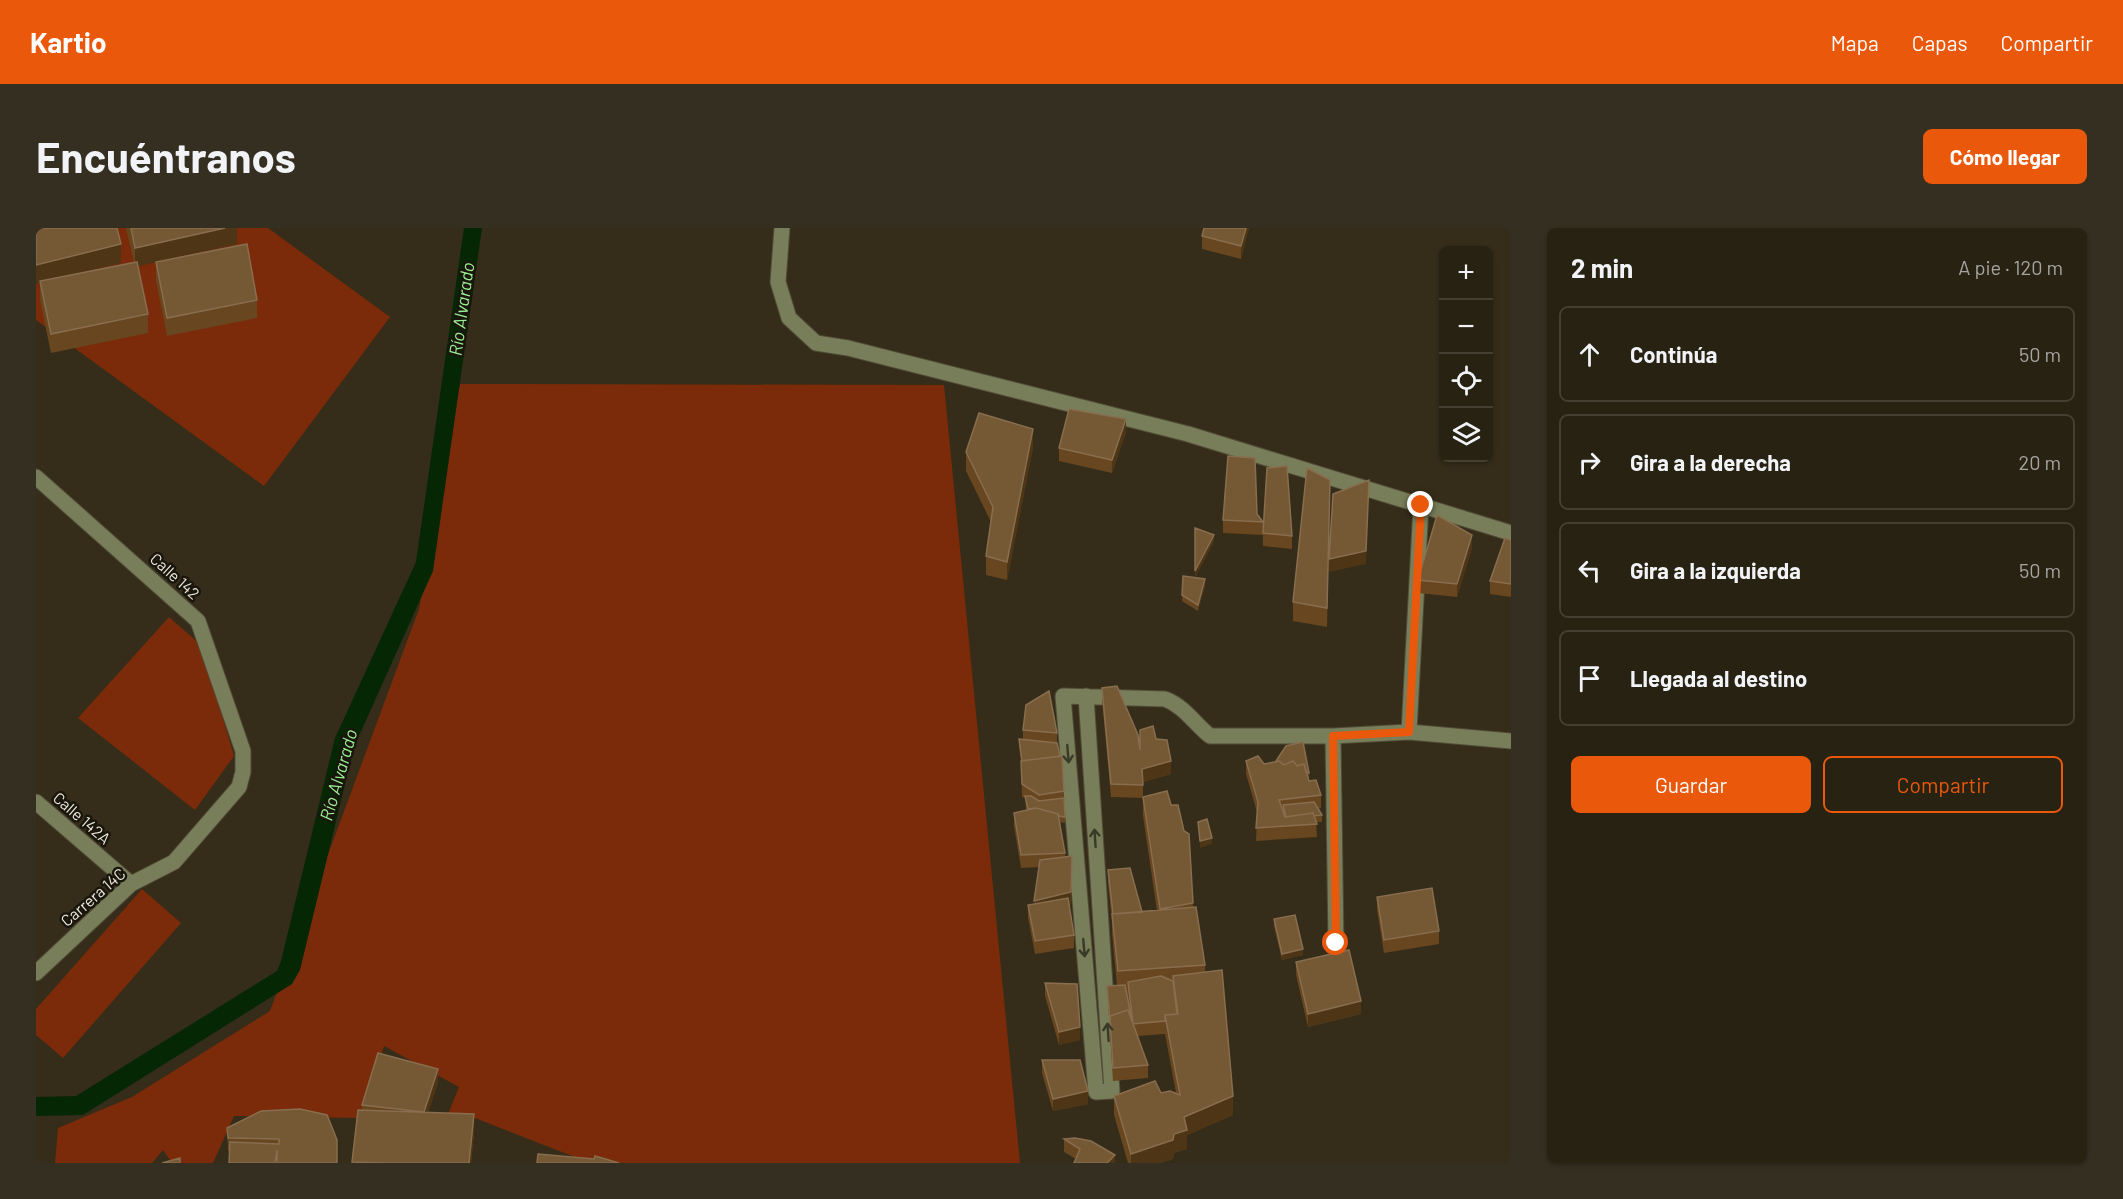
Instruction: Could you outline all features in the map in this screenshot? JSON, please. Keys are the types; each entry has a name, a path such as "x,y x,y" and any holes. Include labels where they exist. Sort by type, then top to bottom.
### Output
{"street":[{"path":"782,228 778,282 789,318 816,343 848,348 1188,434 1511,533"},
{"name":"Calle 142","path":"36,477 198,621 243,751 243,772"},
{"path":"1409,732 1421,505"},
{"path":"1086,696 1112,1091 1096,1092 1063,696 1086,696 1165,699 1176,703 1210,736 1333,736 1409,732 1511,741"},
{"path":"1333,736 1336,943"},
{"name":"Carrera 14C","path":"36,974 131,884 174,862 239,787 243,772"},
{"name":"Calle 142A","path":"36,802 131,884"}],"shaded area":[{"path":"36,228 268,228 390,317 264,486 36,320"},
{"path":"460,384 944,385 1020,1163 590,1163 475,1118 446,1119 459,1087 384,1046 362,1118 234,1116 213,1163 172,1163 163,1150 152,1163 55,1163 58,1128 132,1097 270,1011 419,609"},
{"path":"169,617 202,646 234,756 195,810 78,718"},
{"path":"142,889 181,923 63,1058 36,1035 36,1009"}],"water":[{"name":"Río Alvarado","path":"464,228 482,228 433,571 354,747 300,970 292,984 83,1115 36,1116 36,1097 76,1096 277,971 335,738 416,562"}],"building":[{"path":"36,228 117,228 121,244 36,265"},
{"path":"131,228 225,228 135,248"},
{"path":"1204,228 1246,228 1241,246 1202,236"},
{"path":"247,244 257,300 167,318 156,262"},
{"path":"137,262 148,314 51,334 40,281"},
{"path":"1069,409 1126,419 1112,460 1059,448"},
{"path":"979,413 1033,429 1007,562 986,556 993,507 966,452"},
{"path":"1228,456 1255,458 1257,514 1263,522 1223,520"},
{"path":"1287,466 1292,536 1263,533 1267,468"},
{"path":"1307,468 1330,480 1327,608 1293,602"},
{"path":"1369,480 1366,551 1329,559 1333,494"},
{"path":"1437,515 1472,535 1457,584 1418,580"},
{"path":"1195,528 1214,535 1195,571"},
{"path":"1505,538 1511,540 1511,584 1490,581"},
{"path":"1183,576 1205,579 1198,605 1182,595"},
{"path":"1117,686 1138,735 1140,750 1140,730 1153,726 1156,739 1167,740 1171,761 1142,769 1143,785 1111,784 1102,688"},
{"path":"1049,691 1057,733 1023,730 1026,705"},
{"path":"1019,739 1057,743 1060,756 1022,761"},
{"path":"1303,742 1309,773 1306,772 1304,764 1297,766 1293,761 1284,765 1276,761 1286,746"},
{"path":"1062,756 1064,791 1039,795 1022,784 1021,761"},
{"path":"1258,756 1264,764 1279,761 1284,765 1293,761 1297,766 1304,764 1309,781 1316,780 1321,795 1279,800 1285,817 1313,813 1317,824 1256,828 1258,802 1246,761"},
{"path":"1167,791 1171,805 1178,805 1184,831 1189,834 1193,903 1160,909 1143,797"},
{"path":"1025,796 1031,796 1039,801 1064,798 1065,817 1036,808 1028,809"},
{"path":"1314,802 1322,815 1314,816 1313,813 1286,817 1283,805"},
{"path":"1036,808 1058,814 1065,853 1021,855 1014,813"},
{"path":"1207,819 1212,838 1200,841 1198,822"},
{"path":"1072,856 1071,892 1034,901 1040,860"},
{"path":"1130,868 1142,912 1113,914 1108,870"},
{"path":"1432,888 1439,931 1384,940 1377,897"},
{"path":"1068,898 1074,935 1035,941 1028,905"},
{"path":"1196,907 1205,965 1118,971 1112,914"},
{"path":"1295,915 1303,949 1282,954 1274,919"},
{"path":"1349,950 1361,1001 1308,1014 1296,962"},
{"path":"1222,970 1233,1096 1184,1117 1187,1130 1174,1134 1173,1140 1131,1154 1114,1096 1155,1081 1161,1093 1170,1091 1180,1095 1165,1015 1178,1014 1173,976"},
{"path":"1161,976 1173,981 1177,1014 1165,1015 1165,1021 1133,1024 1128,982"},
{"path":"1045,983 1077,984 1080,1027 1059,1032"},
{"path":"1125,985 1131,1016 1128,1010 1110,1016 1110,1022 1107,986"},
{"path":"1128,1010 1148,1065 1113,1068 1110,1016"},
{"path":"378,1053 438,1069 424,1112 362,1105"},
{"path":"1042,1060 1080,1060 1088,1091 1053,1099"},
{"path":"300,1109 327,1115 337,1140 337,1163 277,1163 277,1150 275,1163 229,1163 230,1142 279,1144 279,1139 228,1138 227,1128 261,1111"},
{"path":"358,1110 474,1114 469,1163 352,1162"},
{"path":"1075,1138 1091,1141 1115,1155 1107,1163 1074,1163 1080,1149 1064,1139"},
{"path":"538,1154 594,1159 595,1156 619,1163 537,1163"},
{"path":"180,1158 180,1163 162,1163"}],"route":[{"path":"1336,943 1333,736 1409,732 1421,505"}]}
